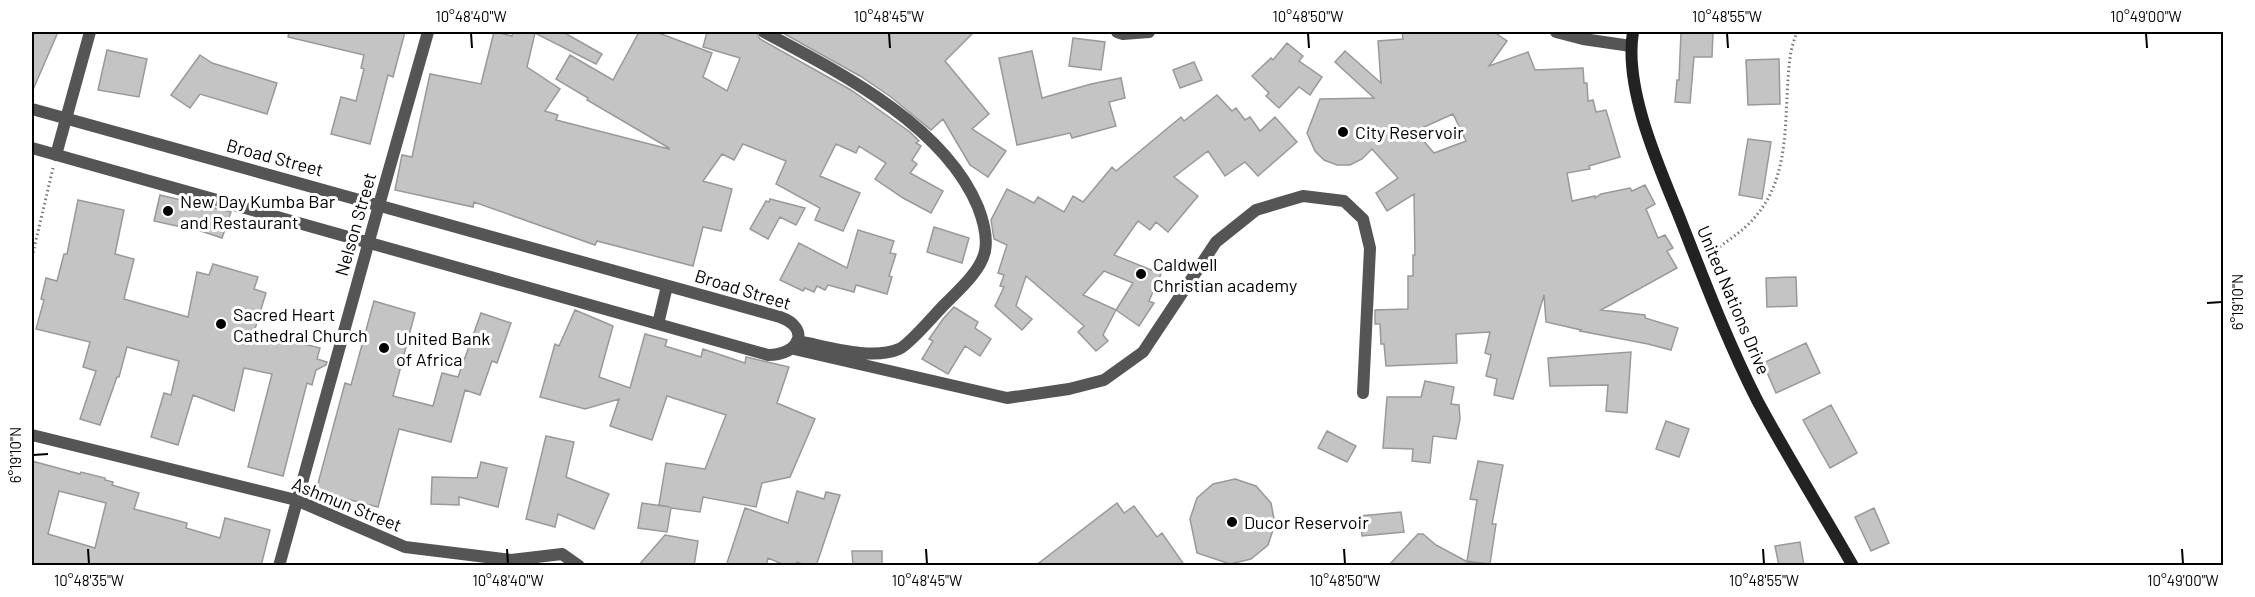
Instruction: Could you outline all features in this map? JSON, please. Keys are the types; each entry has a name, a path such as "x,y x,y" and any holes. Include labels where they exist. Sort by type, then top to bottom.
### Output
{"main road":[{"name":"United Nations Drive","path":"1633,32 1631,45 1637,100 1665,183 1698,264 1757,399 1853,566"}],"street":[{"path":"56,155 90,32"},
{"name":"Nelson Street","path":"279,566 428,32"},
{"path":"32,148 768,355 779,355 795,345 874,355 901,349 969,280 985,252 984,223 970,187 942,152 906,118 857,86 764,32"},
{"path":"1117,32 1123,34 1149,32"},
{"path":"1556,32 1583,39 1631,45"},
{"name":"Broad Street","path":"32,109 790,320 798,333 795,345"},
{"path":"795,345 1007,398 1069,389 1104,380 1143,352 1216,242 1256,210 1304,196 1344,201 1363,219 1370,248 1363,393"},
{"path":"658,324 667,286"},
{"name":"Ashmun Street","path":"32,435 296,500 405,547 511,560 562,554 579,566"}],"path":[{"path":"1698,264 1755,218 1772,193 1782,154 1788,108 1790,58 1797,32"},
{"path":"32,257 56,155"}],"building":[{"path":"32,32 58,32 32,92"},
{"path":"289,32 405,32 393,77 388,75 370,144 331,134 341,97 356,101 364,69 361,68 364,55 288,37"},
{"path":"494,32 512,36 513,32 563,32 602,54 596,64 535,33 527,67 560,89 545,111 558,115 556,120 669,149 556,79 570,55 613,80 639,32 656,32 712,53 703,77 727,91 740,58 703,47 707,32 756,32 760,39 851,90 910,132 919,141 916,143 921,146 912,160 917,164 910,173 943,191 931,213 875,179 886,163 859,146 856,153 836,144 820,176 860,193 843,231 815,220 820,208 776,184 786,161 743,144 734,160 722,154 703,181 732,189 721,231 703,227 693,266 597,241 595,245 474,202 473,207 395,190 402,155 412,157 430,74 481,84"},
{"path":"781,32 974,32 945,61 989,114 972,129 1006,151 988,177 970,165 943,119 931,130 891,97 860,76"},
{"path":"1402,32 1494,32 1507,41 1489,66 1528,52 1535,70 1583,68 1588,101 1593,100 1596,112 1606,110 1620,157 1589,166 1590,169 1567,173 1572,201 1595,196 1595,198 1601,194 1630,188 1632,191 1645,185 1655,204 1646,209 1658,238 1665,235 1673,248 1667,251 1677,268 1601,310 1645,315 1645,318 1678,328 1671,350 1546,322 1544,295 1513,399 1494,395 1497,379 1486,376 1491,355 1485,353 1490,332 1456,334 1457,363 1386,366 1384,344 1381,344 1380,324 1375,324 1375,310 1408,309 1408,276 1413,276 1413,255 1415,255 1414,194 1387,211 1376,193 1398,178 1372,149 1362,159 1350,165 1337,165 1324,160 1315,151 1307,133 1320,99 1374,98 1335,62 1345,51 1381,83 1378,41 1403,39","holes":["1453,114 1466,141 1434,153 1415,131"]},
{"path":"1681,32 1713,32 1712,57 1694,57 1690,103 1675,102 1677,80 1679,80"},
{"path":"1073,38 1105,42 1101,70 1069,66"},
{"path":"1287,43 1303,56 1299,61 1322,77 1310,95 1299,87 1279,108 1266,96 1269,93 1252,76 1271,58 1273,60"},
{"path":"107,50 147,59 139,97 98,90"},
{"path":"1032,51 1042,98 1121,78 1125,98 1109,102 1116,126 1072,138 1070,133 1017,145 999,58"},
{"path":"200,55 212,63 277,83 267,114 200,94 190,108 171,95"},
{"path":"1779,59 1780,104 1748,105 1746,60"},
{"path":"1194,62 1202,80 1180,88 1173,70"},
{"path":"1217,95 1232,111 1236,108 1245,120 1250,117 1260,131 1275,117 1297,142 1258,176 1245,162 1225,176 1208,151 1174,177 1198,196 1168,232 1156,222 1150,230 1138,221 1114,255 1161,274 1149,301 1154,303 1139,326 1116,310 1103,335 1108,341 1096,351 1078,332 1084,326 1026,276 1016,306 1032,319 1022,330 995,306 1004,287 1000,286 1004,275 998,273 1007,245 994,239 991,220 1007,189 1034,203 1038,197 1064,212 1073,196 1083,202 1112,167 1116,171 1181,117 1184,121","holes":["1104,271 1133,283 1116,310 1083,295"]},
{"path":"1748,139 1771,142 1762,199 1739,195"},
{"path":"160,195 231,212 222,238 186,226 186,228 154,221"},
{"path":"770,199 805,208 796,225 780,217 768,239 750,229 766,201 769,202"},
{"path":"78,200 124,210 115,254 134,259 124,299 188,317 197,272 209,275 213,264 258,277 254,289 266,293 254,332 320,348 317,359 327,362 326,365 316,370 312,385 307,383 283,476 248,467 272,374 244,368 234,411 193,395 178,445 151,437 164,393 171,395 179,361 127,347 119,377 117,377 100,425 80,419 96,371 83,367 90,342 36,329 44,300 41,299 46,278 57,281 64,254 67,254"},
{"path":"934,227 969,238 962,263 927,252"},
{"path":"858,230 894,241 890,253 896,254 889,276 892,277 887,294 856,285 854,292 828,285 825,290 817,286 814,292 805,288 803,291 780,280 799,243 847,268"},
{"path":"1796,277 1797,306 1767,307 1766,278"},
{"path":"374,301 415,313 393,396 433,406 442,373 458,377 481,313 511,323 497,363 492,361 480,395 465,390 451,442 399,429 378,507 316,491 345,383 351,385"},
{"path":"954,307 978,322 975,328 991,339 980,356 965,346 948,374 922,359 933,341 929,339"},
{"path":"575,310 613,326 599,377 630,388 645,334 667,340 665,346 701,357 703,349 745,363 746,357 789,367 777,403 815,419 790,477 762,483 756,507 703,497 700,512 671,508 667,532 638,528 642,503 670,507 659,505 666,463 705,469 726,415 667,396 652,440 610,426 619,399 585,409 540,397 555,344 559,346"},
{"path":"1806,343 1820,373 1776,393 1763,363"},
{"path":"1631,352 1627,413 1606,411 1608,385 1550,386 1548,358"},
{"path":"1425,381 1454,387 1451,404 1459,405 1460,419 1456,439 1433,436 1430,463 1412,461 1413,449 1383,448 1387,397 1421,397"},
{"path":"1831,405 1857,453 1830,468 1803,420"},
{"path":"1666,421 1689,429 1679,457 1656,449"},
{"path":"1327,431 1356,446 1347,462 1318,448"},
{"path":"546,436 574,442 566,477 609,494 594,529 558,514 555,527 526,519"},
{"path":"32,461 105,478 113,482 112,485 139,493 134,509 187,523 186,528 220,538 225,518 270,530 261,566 32,566","holes":["59,491 106,503 95,548 48,534"]},
{"path":"1478,461 1503,465 1492,524 1496,524 1490,564 1467,561 1477,500 1470,499"},
{"path":"481,462 507,468 498,507 459,497 459,505 431,504 432,477 477,478"},
{"name":"Ducor Reservoir","path":"1235,479 1256,486 1271,503 1275,524 1268,545 1251,559 1230,564 1197,553 1190,519 1197,498 1213,484"},
{"path":"797,491 824,499 826,492 840,495 816,566 807,566 797,562 795,566 787,566 768,558 766,566 726,566 745,508 788,523"},
{"path":"1117,503 1124,513 1134,506 1157,537 1162,533 1185,566 1035,566"},
{"path":"1874,508 1889,543 1871,551 1855,517"},
{"path":"1401,512 1404,532 1362,536 1360,516"},
{"path":"1418,534 1423,534 1436,545 1475,566 1388,566"},
{"path":"665,535 698,541 694,566 638,566"},
{"path":"1800,542 1804,566 1779,566 1775,546"},
{"path":"852,551 882,551 882,566 853,566"}],"place":[{"name":"City Reservoir","path":"1343,132"},
{"name":"New Day Kumba Bar and Restaurant","path":"168,211"},
{"name":"Caldwell Christian academy","path":"1141,274"},
{"name":"Sacred Heart Cathedral Church","path":"221,324"},
{"name":"United Bank of Africa","path":"384,348"},
{"name":"Ducor Reservoir","path":"1232,522"}]}
